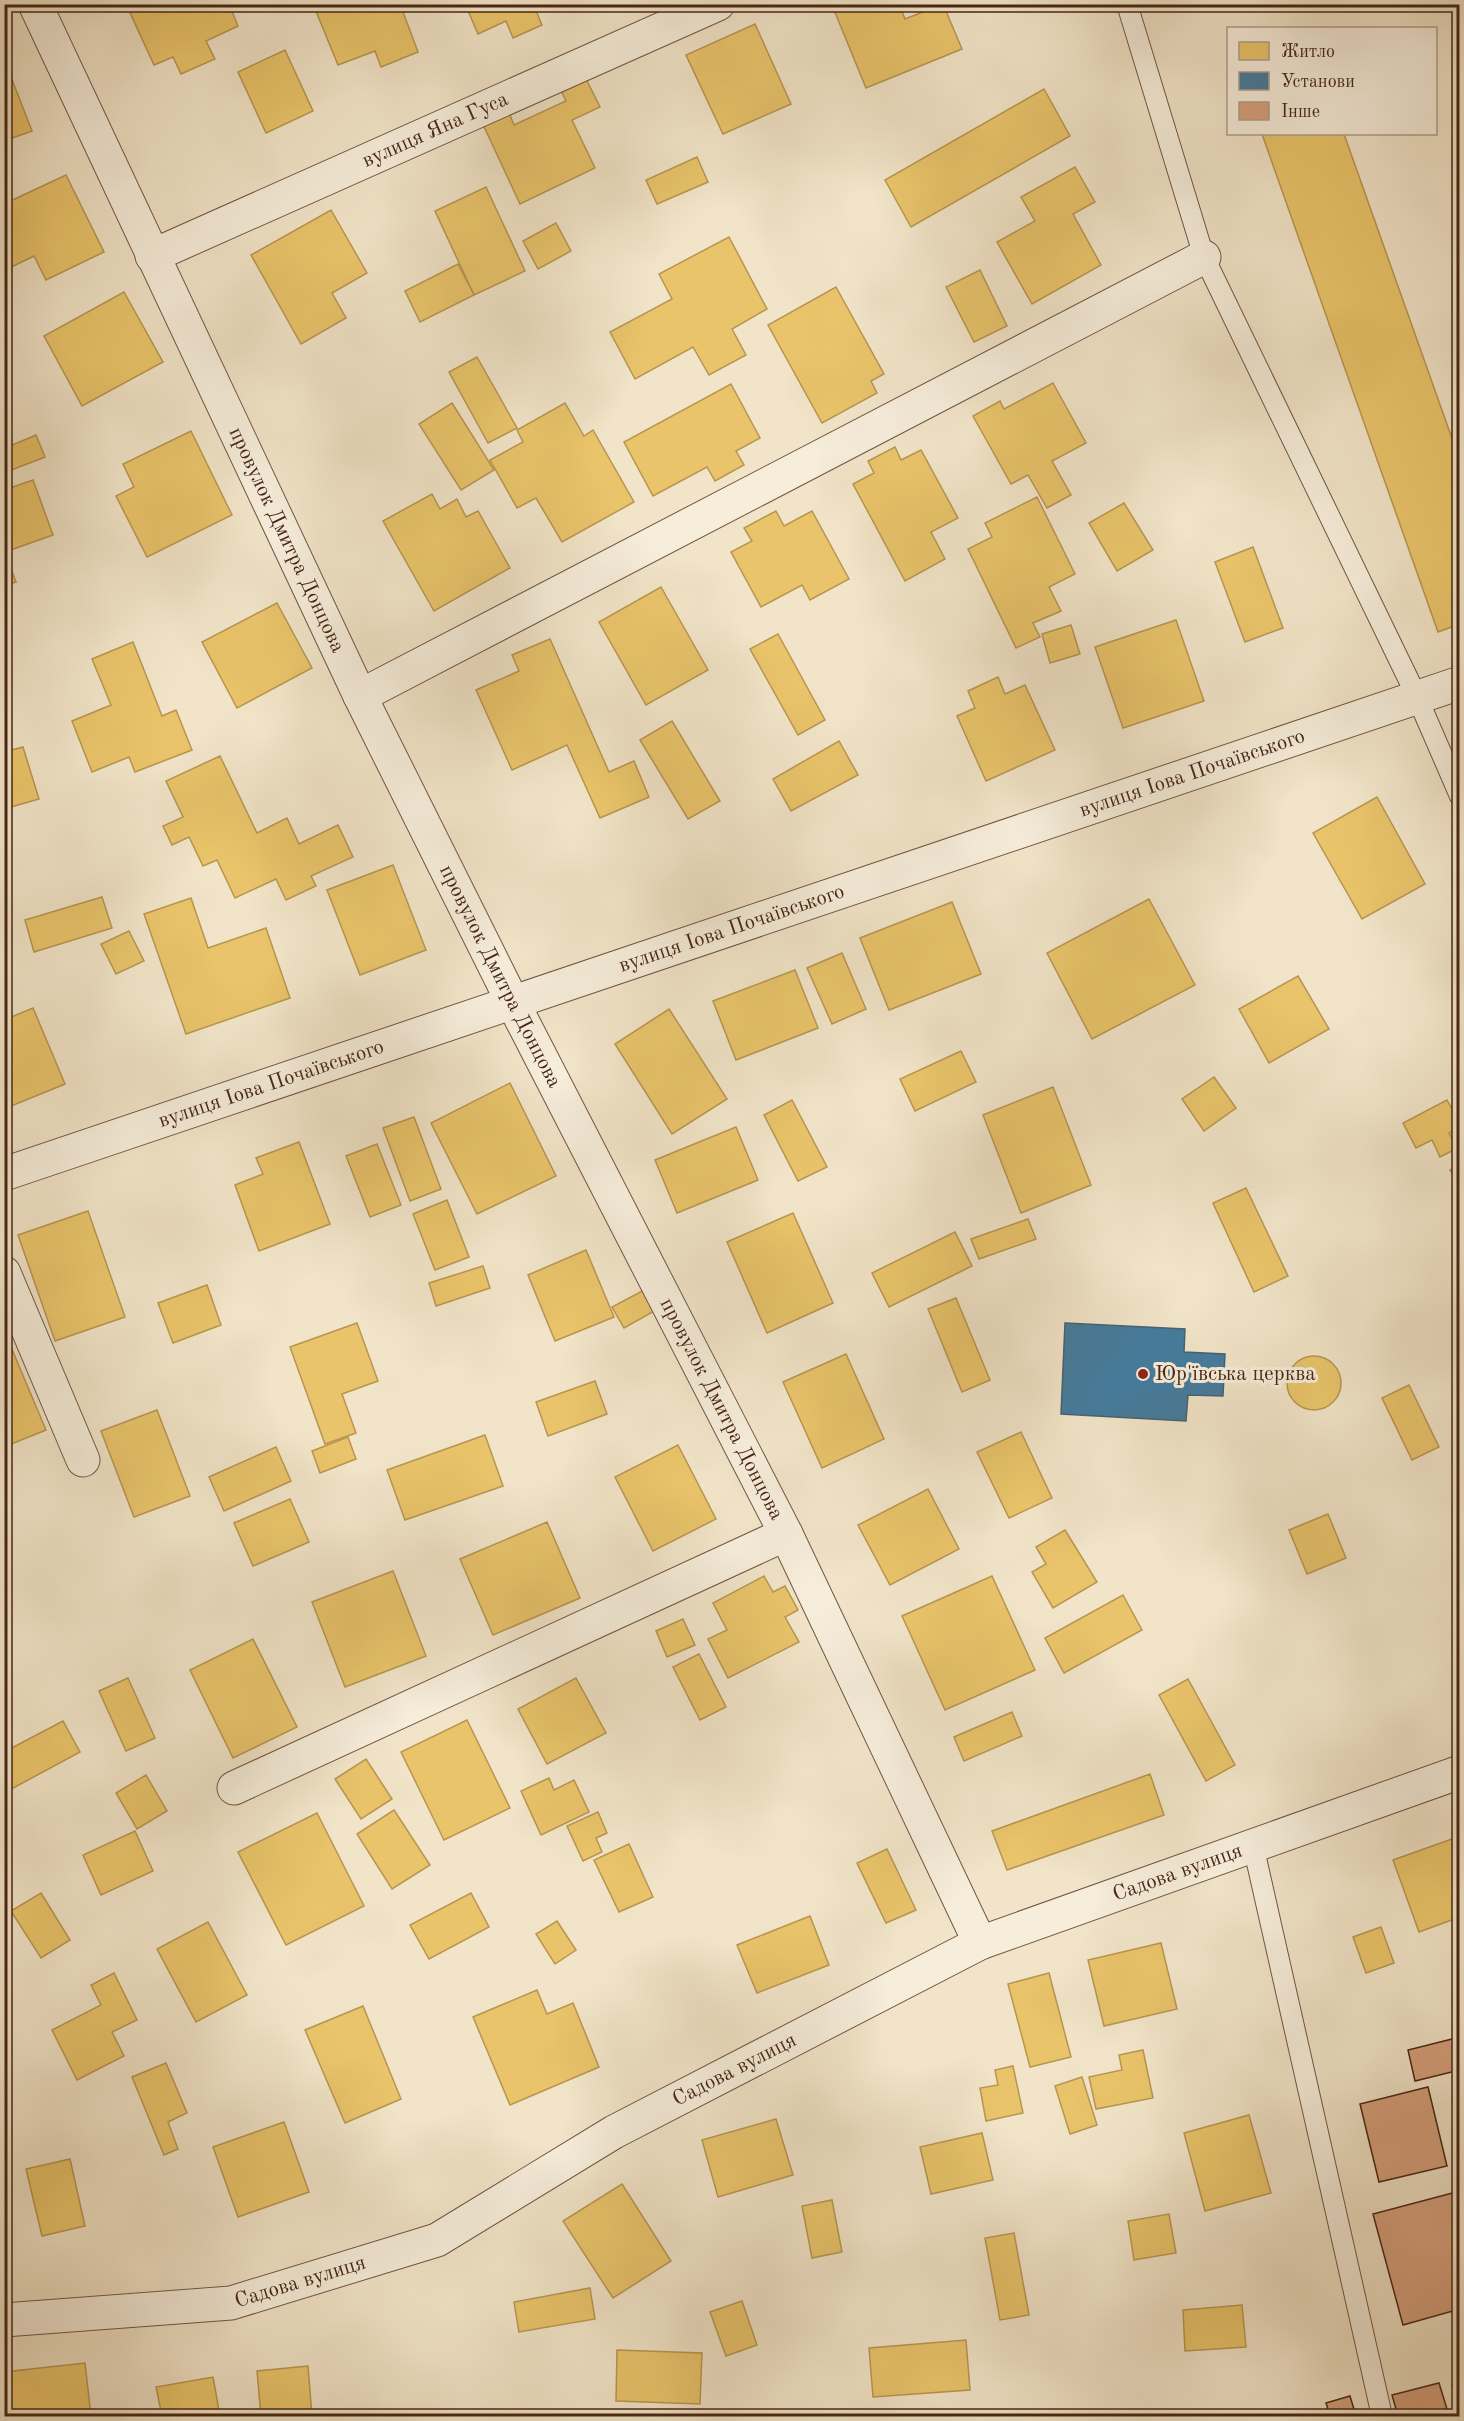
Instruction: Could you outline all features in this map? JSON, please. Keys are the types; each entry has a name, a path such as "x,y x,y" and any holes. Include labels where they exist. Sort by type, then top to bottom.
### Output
{"street":[{"name":"провулок Дмитра Донцова","path":"35,4 360,696 513,1003 786,1534 980,1942"},
{"name":"вулиця Яна Гуса","path":"152,256 718,4"},
{"path":"360,696 1204,258"},
{"name":"вулиця Іова Почаївського","path":"4,1174 1460,683"},
{"path":"4,1273 83,1460"},
{"path":"234,1788 786,1534"},
{"name":"Садова вулиця","path":"4,2320 231,2303 437,2240 614,2132 980,1942 1460,1772"}],"lane":[{"path":"1127,4 1204,258 1417,697 1460,796"},
{"path":"1253,1845 1382,2416"}],"building: Житло":[{"path":"126,4 229,4 238,26 206,41 215,59 181,74 173,57 154,65"},
{"path":"313,4 400,4 418,52 381,67 375,51 338,65"},
{"path":"465,4 544,4 535,8 542,25 513,38 506,21 478,34"},
{"path":"847,4 899,4 905,19 943,4 962,49 866,88 834,10"},
{"path":"755,24 791,104 723,134 686,55"},
{"path":"285,50 313,111 266,133 238,72"},
{"path":"4,59 32,131 4,141"},
{"path":"582,71 600,107 572,120 595,168 520,204 480,118 506,105 514,125 566,101 557,83"},
{"path":"1044,89 1070,136 911,227 885,180"},
{"path":"1262,135 1344,135 1460,461 1460,624 1438,632"},
{"path":"697,157 708,182 657,204 646,180"},
{"path":"1075,167 1095,202 1073,214 1101,265 1032,304 997,242 1035,221 1021,197"},
{"path":"66,175 104,252 46,280 34,256 7,269 4,204"},
{"path":"486,187 525,271 474,295 435,211"},
{"path":"331,210 367,273 332,293 346,318 301,344 251,255"},
{"path":"556,223 571,251 538,269 523,241"},
{"path":"729,237 767,309 732,329 746,355 709,375 693,347 635,379 610,332 672,299 659,274"},
{"path":"458,264 474,295 420,322 405,291"},
{"path":"980,270 1007,326 974,342 946,287"},
{"path":"836,287 884,374 871,381 877,393 822,423 768,325"},
{"path":"124,292 163,362 82,406 44,336"},
{"path":"477,357 517,428 488,443 449,372"},
{"path":"1053,383 1086,443 1052,461 1071,495 1047,508 1028,475 1011,484 973,416 1000,401 1004,409"},
{"path":"731,384 760,438 736,451 744,465 715,481 707,467 653,496 624,442"},
{"path":"452,403 494,470 461,490 419,424"},
{"path":"565,403 584,436 593,430 634,502 562,542 536,498 517,508 490,460 523,442 517,430"},
{"path":"191,431 232,515 147,557 116,496 134,487 123,464"},
{"path":"4,432 10,446 36,435 45,457 4,473"},
{"path":"895,447 901,460 921,450 958,518 931,532 945,559 905,581 853,484 874,473 868,461"},
{"path":"33,480 53,535 5,552 16,582 4,586 4,490"},
{"path":"432,494 440,509 457,499 466,517 478,511 510,568 434,611 383,521"},
{"path":"1037,497 1075,574 1049,587 1061,611 1033,623 1040,637 1016,648 968,549 992,537 985,523"},
{"path":"1124,503 1153,550 1117,571 1089,523"},
{"path":"776,511 784,526 812,511 849,579 810,600 802,585 761,607 731,552 752,541 744,528"},
{"path":"1253,547 1283,628 1245,642 1215,562"},
{"path":"661,587 708,670 646,705 599,622"},
{"path":"277,603 312,668 237,708 202,642"},
{"path":"1176,620 1204,701 1123,728 1095,647"},
{"path":"1071,625 1080,654 1050,663 1042,634"},
{"path":"778,634 825,720 798,735 750,649"},
{"path":"550,639 609,772 634,761 649,797 600,818 567,745 512,770 476,690 519,671 512,655"},
{"path":"133,642 162,716 176,710 192,750 135,772 129,757 92,772 72,721 111,705 92,659"},
{"path":"998,677 1005,694 1025,685 1055,750 986,781 957,716 975,708 968,691"},
{"path":"672,721 720,801 688,819 640,740"},
{"path":"839,741 858,775 791,811 773,779"},
{"path":"23,747 39,799 4,809 4,752"},
{"path":"220,756 257,833 287,818 299,844 338,825 353,857 311,876 316,886 286,900 276,879 235,898 217,860 203,866 189,837 172,845 163,826 183,817 166,781"},
{"path":"1377,797 1425,884 1362,919 1313,833"},
{"path":"393,865 426,950 360,975 327,890"},
{"path":"102,897 112,928 34,952 25,920"},
{"path":"191,898 208,948 266,928 290,998 186,1034 144,914"},
{"path":"1149,899 1195,985 1092,1039 1047,953"},
{"path":"952,902 981,974 889,1010 860,938"},
{"path":"4,910 12,930 4,933"},
{"path":"129,931 144,961 116,974 101,944"},
{"path":"842,953 866,1009 832,1024 807,968"},
{"path":"795,970 818,1028 736,1060 713,1001"},
{"path":"1298,976 1329,1029 1269,1063 1239,1009"},
{"path":"33,1008 65,1084 4,1109 4,1020"},
{"path":"669,1009 727,1099 672,1134 615,1044"},
{"path":"961,1051 976,1082 915,1111 900,1079"},
{"path":"1214,1077 1236,1108 1204,1131 1182,1099"},
{"path":"510,1083 556,1176 477,1214 431,1123"},
{"path":"1053,1087 1091,1185 1021,1213 983,1115"},
{"path":"792,1100 827,1167 798,1181 764,1115"},
{"path":"1447,1100 1460,1123 1460,1127 1449,1133 1458,1148 1440,1157 1432,1140 1416,1148 1403,1123"},
{"path":"414,1117 441,1189 410,1201 383,1128"},
{"path":"736,1127 758,1180 677,1213 655,1160"},
{"path":"299,1142 330,1224 259,1251 235,1185 263,1174 256,1158"},
{"path":"377,1144 401,1205 370,1217 346,1156"},
{"path":"1460,1164 1460,1186 1450,1170"},
{"path":"1246,1188 1288,1276 1254,1292 1213,1203"},
{"path":"447,1200 469,1257 435,1270 413,1214"},
{"path":"88,1211 125,1317 55,1341 18,1235"},
{"path":"793,1213 833,1303 767,1333 727,1242"},
{"path":"1028,1219 1036,1239 979,1259 971,1239"},
{"path":"955,1232 972,1266 889,1307 872,1273"},
{"path":"586,1250 614,1317 555,1341 528,1275"},
{"path":"483,1266 490,1288 436,1306 429,1283"},
{"path":"207,1285 221,1325 173,1343 158,1303"},
{"path":"646,1289 658,1309 624,1328 612,1307"},
{"path":"956,1298 990,1380 962,1392 928,1309"},
{"path":"357,1323 378,1381 342,1394 356,1433 325,1444 290,1347"},
{"path":"11,1347 46,1430 4,1447 4,1350"},
{"path":"846,1354 884,1439 822,1468 783,1382"},
{"path":"1314,1356 1324,1358 1333,1364 1339,1373 1341,1383 1339,1393 1333,1402 1324,1408 1314,1410 1304,1408 1295,1402 1289,1393 1287,1383 1289,1373 1295,1364 1304,1358"},
{"path":"595,1381 607,1414 548,1436 536,1402"},
{"path":"1409,1385 1439,1447 1412,1460 1382,1398"},
{"path":"157,1410 190,1496 134,1517 101,1431"},
{"path":"1021,1432 1052,1498 1009,1518 977,1452"},
{"path":"485,1435 503,1486 405,1520 387,1470"},
{"path":"348,1437 356,1459 320,1473 312,1451"},
{"path":"678,1445 716,1519 653,1551 615,1477"},
{"path":"276,1447 291,1481 224,1511 209,1477"},
{"path":"928,1489 959,1549 890,1585 858,1525"},
{"path":"290,1499 309,1542 253,1566 234,1523"},
{"path":"1328,1514 1346,1558 1307,1574 1289,1530"},
{"path":"547,1522 580,1598 493,1635 460,1559"},
{"path":"1065,1530 1097,1582 1053,1608 1032,1572 1046,1564 1036,1547"},
{"path":"393,1571 426,1656 345,1687 312,1602"},
{"path":"764,1576 773,1592 785,1586 798,1610 785,1617 799,1642 728,1678 708,1639 727,1630 713,1603"},
{"path":"992,1576 1035,1670 945,1710 902,1616"},
{"path":"1123,1595 1142,1630 1064,1673 1045,1638"},
{"path":"683,1619 695,1645 667,1657 656,1631"},
{"path":"253,1639 297,1727 233,1758 190,1670"},
{"path":"699,1654 726,1707 700,1720 673,1667"},
{"path":"128,1678 155,1738 126,1751 99,1691"},
{"path":"576,1678 606,1733 547,1764 518,1709"},
{"path":"1188,1679 1235,1765 1206,1781 1159,1695"},
{"path":"1012,1712 1022,1736 964,1761 954,1737"},
{"path":"467,1720 510,1808 444,1840 401,1752"},
{"path":"63,1721 80,1752 4,1793 4,1752"},
{"path":"366,1759 392,1799 361,1819 335,1779"},
{"path":"1150,1774 1164,1815 1007,1870 992,1831"},
{"path":"146,1775 167,1811 137,1829 116,1793"},
{"path":"549,1778 554,1790 574,1780 589,1812 541,1835 521,1791"},
{"path":"394,1810 430,1865 392,1889 357,1834"},
{"path":"598,1812 607,1833 596,1838 602,1852 583,1861 567,1826"},
{"path":"317,1813 364,1906 286,1945 238,1852"},
{"path":"135,1831 153,1871 101,1895 83,1855"},
{"path":"1460,1836 1460,1917 1419,1932 1393,1860"},
{"path":"629,1844 653,1897 619,1912 594,1860"},
{"path":"887,1849 916,1910 886,1923 857,1863"},
{"path":"41,1893 70,1940 41,1958 11,1911"},
{"path":"471,1893 489,1927 429,1959 410,1925"},
{"path":"810,1916 829,1965 757,1993 737,1945"},
{"path":"557,1921 576,1950 555,1964 536,1934"},
{"path":"208,1922 247,1995 196,2022 157,1949"},
{"path":"1381,1927 1394,1963 1366,1973 1353,1937"},
{"path":"1161,1943 1177,2009 1104,2026 1088,1960"},
{"path":"114,1973 137,2020 112,2032 124,2056 77,2080 52,2030 101,2005 91,1985"},
{"path":"1049,1973 1071,2057 1030,2067 1008,1984"},
{"path":"537,1990 547,2014 573,2003 599,2067 510,2105 473,2017"},
{"path":"363,2006 401,2099 345,2123 305,2030"},
{"path":"1143,2050 1153,2098 1096,2109 1089,2077 1122,2070 1119,2055"},
{"path":"166,2063 187,2113 168,2122 178,2149 164,2155 132,2077"},
{"path":"1013,2066 1023,2113 986,2121 980,2088 998,2085 995,2070"},
{"path":"1082,2077 1097,2125 1070,2134 1055,2086"},
{"path":"1249,2115 1271,2193 1205,2211 1184,2133"},
{"path":"776,2119 793,2175 718,2197 702,2140"},
{"path":"284,2122 309,2192 238,2217 213,2147"},
{"path":"982,2133 993,2180 931,2194 920,2147"},
{"path":"70,2159 85,2226 42,2236 26,2169"},
{"path":"622,2184 671,2261 613,2298 563,2221"},
{"path":"832,2200 842,2252 812,2258 802,2206"},
{"path":"1169,2214 1176,2253 1134,2260 1128,2221"},
{"path":"1014,2233 1029,2315 1000,2320 985,2238"},
{"path":"590,2288 595,2319 519,2332 514,2302"},
{"path":"742,2301 757,2345 726,2356 710,2312"},
{"path":"1242,2305 1246,2347 1185,2351 1183,2310"},
{"path":"966,2340 970,2390 873,2397 869,2348"},
{"path":"617,2350 702,2353 700,2404 616,2401"},
{"path":"85,2363 91,2416 4,2416 4,2372"},
{"path":"308,2366 312,2416 261,2416 257,2371"},
{"path":"213,2377 220,2416 162,2416 156,2387"}],"building: Установи":[{"name":"Юр'ївська церква","path":"1065,1323 1185,1329 1184,1352 1225,1354 1223,1396 1188,1395 1186,1421 1061,1414"}],"building: Інше":[{"path":"1460,2037 1460,2070 1415,2081 1408,2050"},
{"path":"1428,2087 1447,2166 1379,2182 1360,2104"},
{"path":"1460,2191 1460,2309 1403,2325 1373,2214"},
{"path":"1439,2383 1447,2409 1418,2416 1398,2416 1392,2395"},
{"path":"1460,2383 1460,2409 1452,2385"},
{"path":"1350,2396 1356,2416 1330,2416 1326,2403"}],"place":[{"name":"Юр'ївська церква","path":"1143,1374"}]}
